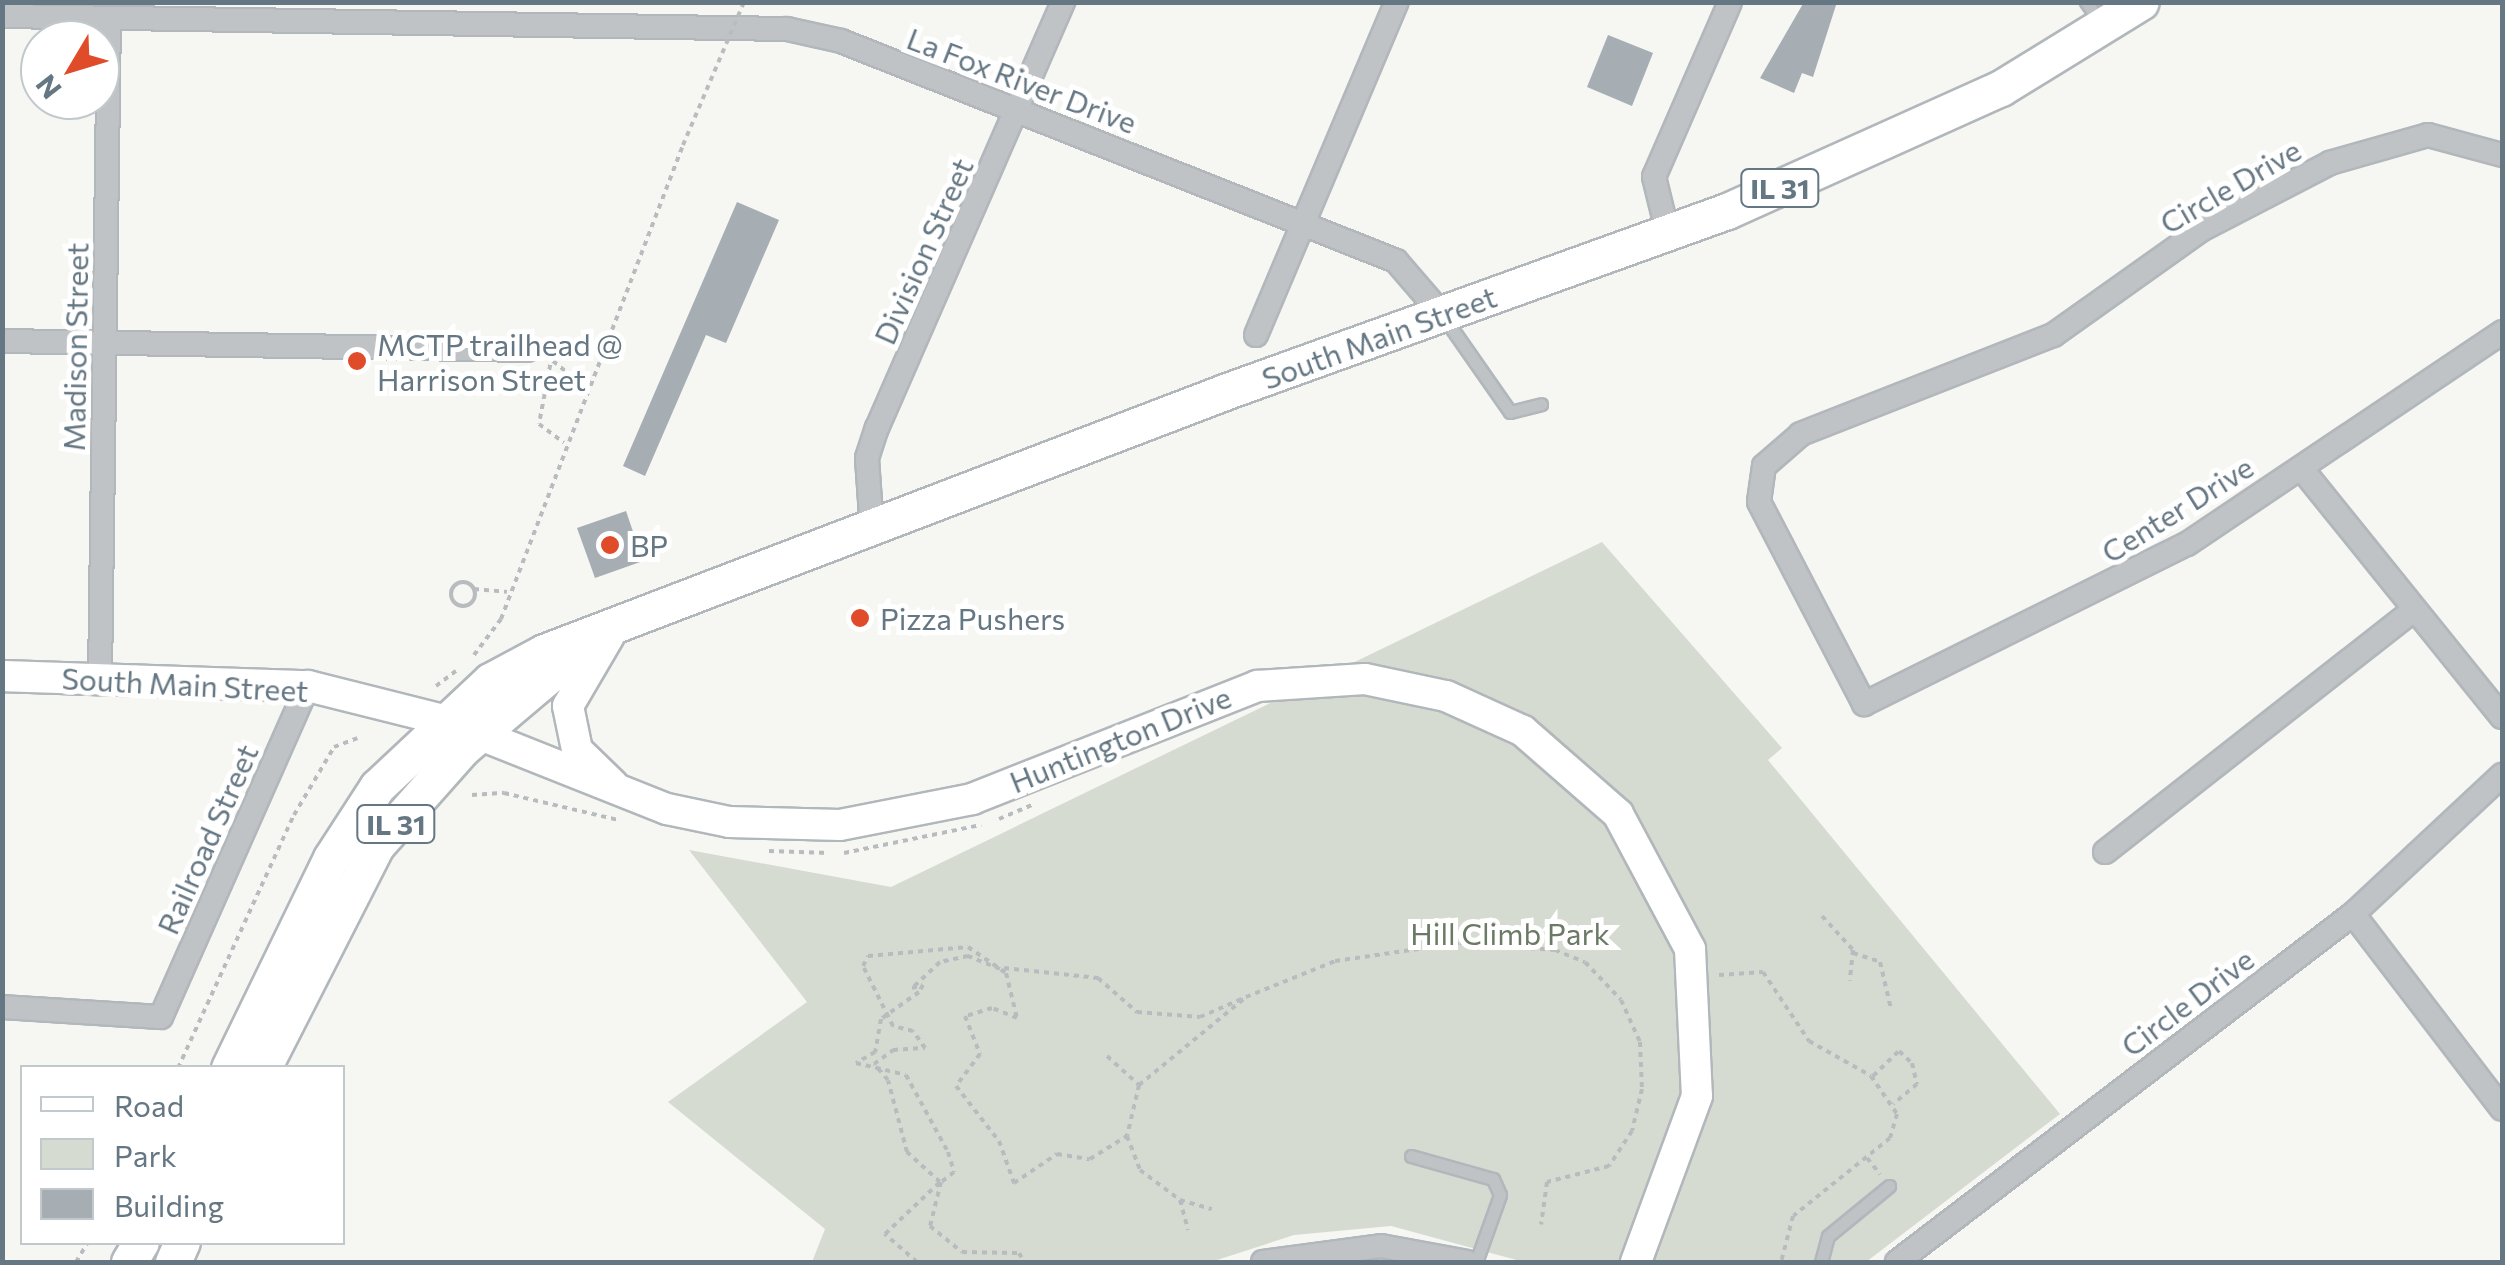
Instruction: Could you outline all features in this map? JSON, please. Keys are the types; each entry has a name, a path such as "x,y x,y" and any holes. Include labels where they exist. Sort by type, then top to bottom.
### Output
{"main road":[{"name":"South Main Street","path":"608,628 1440,312 1668,234 2001,88 2095,15 2141,2"},
{"name":"IL 31","path":"230,1065 331,858 439,703 608,628"},
{"name":"IL 31","path":"265,1065 344,894 376,846 480,735 608,628"}],"street":[{"name":"Division Street","path":"872,530 872,443 1062,2"},
{"path":"1256,335 1300,223 1397,2"},
{"path":"1668,234 1654,177 1730,2"},
{"name":"La Fox River Drive","path":"2,16 786,29 1016,111 1403,265 1440,312"},
{"name":"Madison Street","path":"100,678 109,18"},
{"name":"Circle Drive","path":"1864,704 1758,496 1772,457 1837,416 2063,330 2201,230 2330,164 2428,135 2502,155"},
{"name":"Center Drive","path":"1864,704 2188,544 2502,332"},
{"path":"2,341 527,350"},
{"path":"2301,468 2502,717"},
{"path":"2104,852 2414,610"},
{"path":"608,628 570,693 569,733 588,765 626,808"},
{"name":"South Main Street","path":"2,676 308,686 439,703 480,735"},
{"name":"Huntington Drive","path":"480,735 626,808 729,822 840,826 972,798 1257,686 1365,680 1485,710 1558,756 1618,814 1690,949 1697,1096 1636,1262"},
{"name":"Railroad Street","path":"2,1006 161,1016 308,686"},
{"name":"Circle Drive","path":"1897,1262 2353,914 2502,776"},
{"path":"2353,914 2502,1109"},
{"path":"1263,1262 1381,1246 1467,1262"}],"lane":[{"path":"1440,312 1510,412 1541,404"},
{"path":"1410,1156 1492,1179 1500,1195 1476,1262"},
{"path":"1821,1262 1828,1236 1889,1186"}],"path":[{"path":"439,703 478,651 508,592 683,145 744,2"},
{"path":"527,350 528,370 540,372 549,338 553,361 539,424 564,444"},
{"path":"553,361 586,388"},
{"path":"474,589 467,605 452,597 457,583 508,592"},
{"path":"179,1065 294,815 334,747 358,738"},
{"path":"472,795 494,791 626,808"},
{"path":"754,848 900,846 1041,801"},
{"path":"1822,916 1853,953 1880,962 1891,1010"},
{"path":"1024,1262 1019,1253 962,1252 930,1226 941,1182 954,1172 948,1152 906,1075 856,1063 875,1052 872,1036 886,1013 920,992 923,985 912,988 940,962 968,956 999,968 1098,978 1138,1012 1200,1017 1246,996 1381,948 1460,943 1555,950 1585,962 1620,1000 1640,1042 1642,1089 1632,1131 1609,1166 1547,1182 1541,1225"},
{"path":"877,1068 893,1050 924,1048 886,1013 863,966 868,956 968,947 999,968 1016,1018 992,1008 965,1016 980,1054 956,1086 999,1141 1014,1183 1057,1154 1090,1159 1127,1136"},
{"path":"1850,980 1853,953"},
{"path":"1714,976 1762,972 1809,1041 1871,1076 1893,1104 1890,1138 1793,1216 1781,1262"},
{"path":"1212,1208 1180,1200 1140,1170 1127,1136 1140,1085 1246,996"},
{"path":"1871,1076 1904,1052 1917,1084 1893,1104"},
{"path":"1107,1056 1140,1085"},
{"path":"877,1068 907,1152 940,1182 885,1234 918,1262"},
{"path":"1180,1200 1188,1230"}],"green space":[{"name":"Hill Climb Park","path":"1602,542 1782,748 1768,760 2060,1114 1866,1262 1524,1262 1391,1226 1294,1235 1211,1262 812,1262 825,1229 668,1102 807,1002 689,850 891,887"}],"building":[{"path":"1804,2 1837,2 1813,77 1802,73 1794,93 1760,78"},
{"path":"1608,35 1653,53 1632,106 1587,87"},
{"path":"737,202 779,220 726,343 706,335 645,476 623,466"},
{"name":"BP","path":"626,511 643,561 595,578 577,528"}],"place":[{"name":"MCTP trailhead @ Harrison Street","path":"357,361"},
{"name":"BP","path":"610,545"},
{"name":"Pizza Pushers","path":"860,618"}]}
